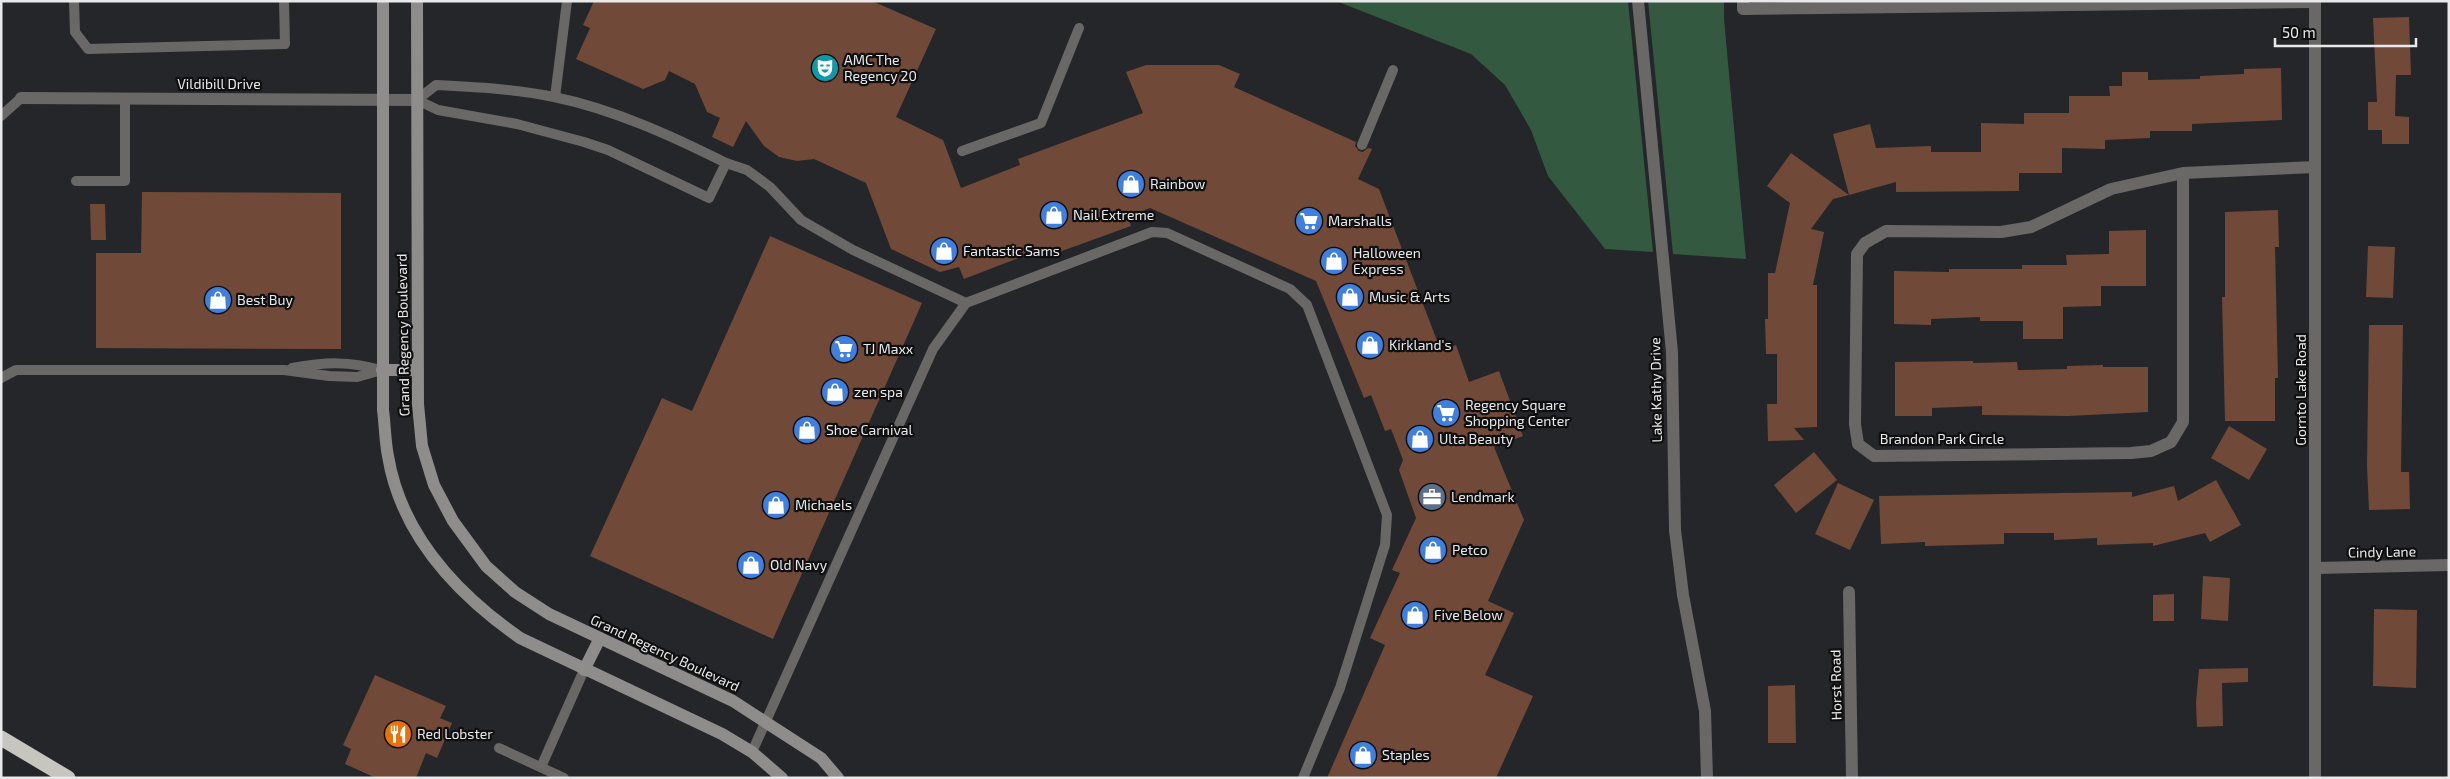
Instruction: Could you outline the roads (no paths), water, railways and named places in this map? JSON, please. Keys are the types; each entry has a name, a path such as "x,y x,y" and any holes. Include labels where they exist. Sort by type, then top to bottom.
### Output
{"highway":[{"path":"1,738 68,778"}],"street":[{"name":"Grand Regency Boulevard","path":"383,1 382,370 388,457 397,488 417,534 436,563 461,590 493,619 520,638 722,734 752,752 782,778"},
{"name":"Grand Regency Boulevard","path":"417,1 416,370 422,446 434,485 453,521 486,566 515,592 548,614 733,700 821,758 838,778"},
{"name":"Lake Kathy Drive","path":"1638,1 1672,352 1675,530 1684,595 1706,711 1707,778"},
{"path":"1743,5 2315,2"},
{"name":"Gornto Lake Road","path":"2315,2 2315,778"},
{"name":"Vildibill Drive","path":"21,98 417,100"},
{"name":"Brandon Park Circle","path":"2183,173 2183,422 2171,442 2151,451 2132,453 1874,456 1858,444 1855,424 1857,254 1865,243 1886,231 2001,232 2031,226 2110,190 2183,173 2316,167"},
{"path":"382,370 416,370"},
{"name":"Cindy Lane","path":"2316,568 2449,565"},
{"name":"Horst Road","path":"1849,592 1852,778"},
{"path":"584,670 600,638"}],"lane":[{"path":"74,1 75,32 88,49 285,44 284,1"},
{"path":"555,97 567,1"},
{"path":"962,150 1041,123 1079,28"},
{"path":"1362,145 1393,70"},
{"path":"726,163 709,198 608,150 517,124 438,110 417,100 436,85 487,88 555,97 624,118 726,163 747,170 770,187 801,220 853,250 966,303"},
{"path":"1,116 21,98"},
{"path":"76,181 124,181 124,99"},
{"path":"752,752 933,349 966,303 1152,232 1167,233 1290,289 1307,305 1386,512 1388,524 1385,545 1340,688 1304,778"},
{"path":"1,378 16,370 284,370 328,363 356,363 382,370"},
{"path":"541,767 584,670"},
{"path":"499,748 564,778"}],"place":[{"name":"AMC The Regency 20","path":"825,68"},
{"name":"Rainbow","path":"1131,184"},
{"name":"Nail Extreme","path":"1054,215"},
{"name":"Marshalls","path":"1309,221"},
{"name":"Fantastic Sams","path":"944,251"},
{"name":"Halloween Express","path":"1334,261"},
{"name":"Music & Arts","path":"1350,297"},
{"name":"Best Buy","path":"218,300"},
{"name":"Kirkland's","path":"1370,345"},
{"name":"TJ Maxx","path":"844,349"},
{"name":"zen spa","path":"835,392"},
{"name":"Regency Square Shopping Center","path":"1446,413"},
{"name":"Shoe Carnival","path":"807,430"},
{"name":"Ulta Beauty","path":"1420,439"},
{"name":"Lendmark","path":"1432,497"},
{"name":"Michaels","path":"776,505"},
{"name":"Petco","path":"1433,550"},
{"name":"Old Navy","path":"751,565"},
{"name":"Five Below","path":"1415,615"},
{"name":"Red Lobster","path":"398,734"},
{"name":"Staples","path":"1363,755"}]}
